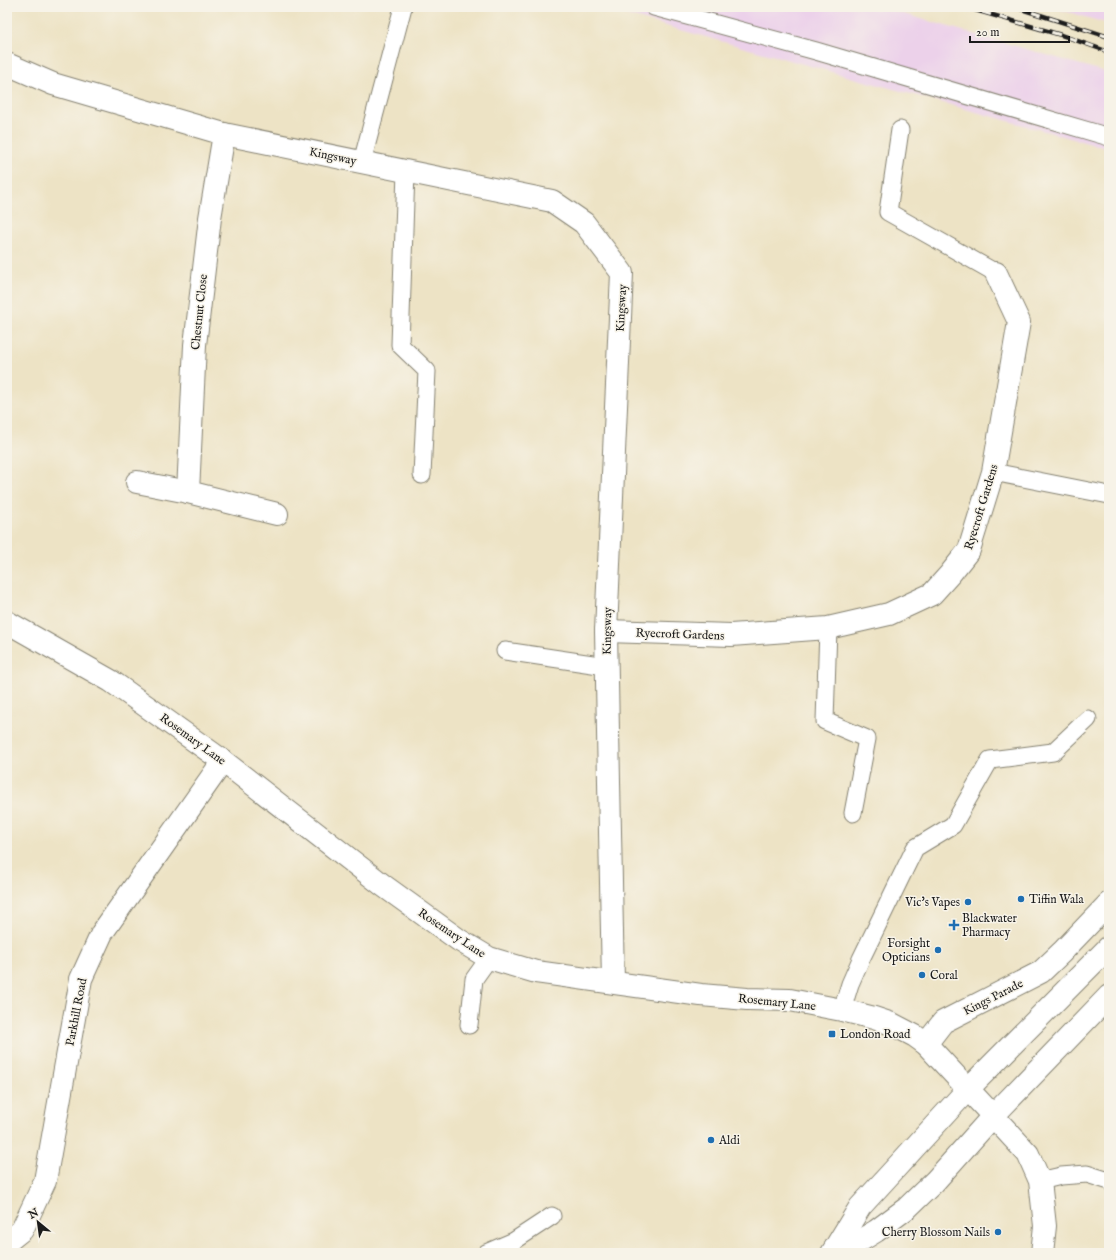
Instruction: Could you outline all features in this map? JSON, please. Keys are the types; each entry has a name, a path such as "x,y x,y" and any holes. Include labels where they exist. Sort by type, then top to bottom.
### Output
{"street":[{"name":"Kingsway","path":"7,64 53,84 224,134 552,201 584,223 622,273 606,631 613,982"},
{"name":"Chestnut Close","path":"188,492 195,345 210,218 224,134"},
{"name":"Ryecroft Gardens","path":"606,631 730,635 828,628 889,614 932,594 969,550 993,472 1019,322 996,273"},
{"path":"137,482 188,492 277,514"},
{"name":"Rosemary Lane","path":"7,622 111,681 223,761 384,886 459,940 489,958 536,972 701,995 747,999 790,1000 874,1018 892,1024 915,1036 926,1044 1028,1154 1040,1181 1045,1226 1042,1253"},
{"name":"Parkhill Road","path":"7,1242 22,1230 45,1181 81,979 102,933 223,761"},
{"name":"Kings Parade","path":"926,1044 943,1022 1041,972 1109,903"},
{"path":"832,1253 860,1207 968,1089 1109,947"},
{"path":"1062,952 1084,973"},
{"path":"840,1253 876,1231 907,1208 936,1181 993,1116 1109,996"}],"lane":[{"path":"362,162 403,7"},
{"path":"654,7 816,51 1109,138"},
{"path":"900,130 888,212 996,273"},
{"path":"406,172 400,345 427,371 422,475"},
{"path":"993,472 1109,495"},
{"path":"828,628 825,721 867,739 853,814"},
{"path":"505,652 606,666"},
{"path":"842,1010 850,984 861,959 915,848 953,825 990,760 1053,752 1088,719"},
{"path":"469,1025 474,979 489,958"},
{"path":"1040,1181 1060,1176 1087,1174 1109,1181"},
{"path":"486,1253 514,1241 552,1216"}],"shaded area":[{"path":"598,7 880,7 1109,73 1109,149"},
{"path":"1051,7 1109,7 1109,24"}],"railway":[{"path":"965,7 1061,35 1109,52"},
{"path":"1015,7 1109,37"}],"place":[{"name":"Tiffin Wala","path":"1021,899"},
{"name":"Vic's Vapes","path":"968,902"},
{"name":"Blackwater Pharmacy","path":"954,925"},
{"name":"Forsight Opticians","path":"938,950"},
{"name":"Coral","path":"922,975"},
{"name":"London Road","path":"832,1034"},
{"name":"Aldi","path":"711,1140"},
{"name":"Cherry Blossom Nails","path":"998,1232"}]}
